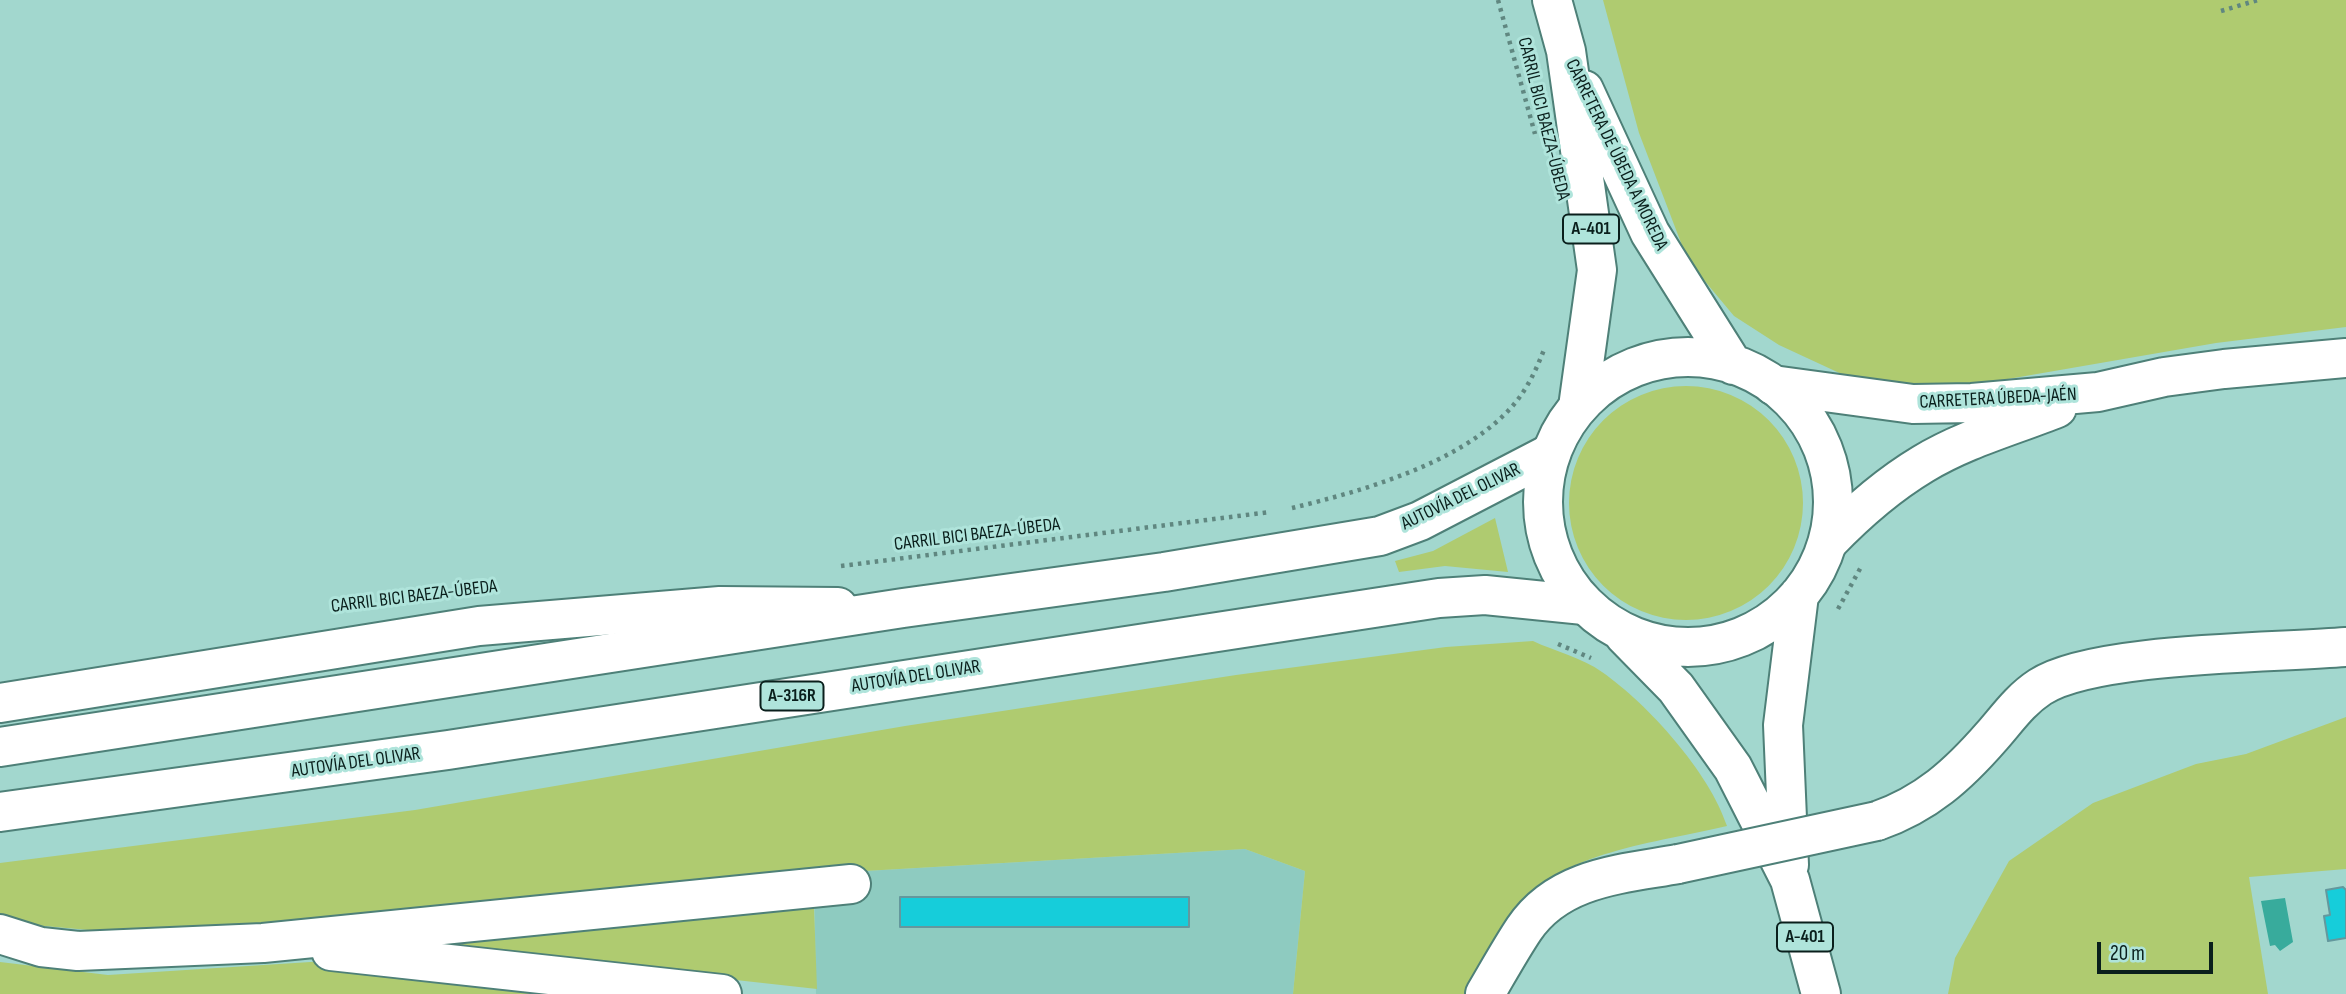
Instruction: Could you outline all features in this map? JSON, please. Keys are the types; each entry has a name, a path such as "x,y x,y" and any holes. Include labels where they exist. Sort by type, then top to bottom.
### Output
{"main road":[{"name":"CARRETERA DE ÚBEDA A MOREDA","path":"1552,0 1566,51 1597,270 1578,407"},
{"name":"CARRETERA DE ÚBEDA A MOREDA","path":"1566,51 1650,233 1733,365"},
{"name":"A-401","path":"1620,631 1667,646 1716,645 1762,627 1799,596 1816,570 1828,542 1833,498 1826,455 1805,416 1773,384 1733,365 1691,357 1649,362 1610,379 1578,407 1550,453 1542,494 1546,534 1560,572 1584,605 1620,631 1676,688 1733,768 1790,880 1821,994"},
{"name":"CARRETERA ÚBEDA-JAÉN","path":"1773,384 1913,404 1972,403 2098,392 2212,370 2346,358"},
{"name":"CARRETERA ÚBEDA-JAÉN","path":"1828,542 1863,509 1923,464 1979,438 2098,392"},
{"name":"AUTOVÍA DEL OLIVAR","path":"0,747 903,608 1164,572 1380,536 1420,521 1550,453"},
{"name":"AUTOVÍA DEL OLIVAR","path":"0,812 448,750 1439,598 1485,595 1584,605"},
{"name":"A-401","path":"1790,880 1783,725 1799,596"},
{"path":"0,702 479,626 720,606 903,608"},
{"path":"1485,994 1525,927 1559,894 1606,877 1877,821 1913,806 1957,775 2024,699 2053,679 2144,661 2346,647"},
{"path":"0,934 41,947 78,951 262,943 850,884"},
{"path":"262,943 648,989 722,994"}],"path":[{"name":"CARRIL BICI BAEZA-ÚBEDA","path":"1498,0 1538,146"},
{"path":"2221,10 2258,0"},
{"path":"1286,509 1348,495 1404,474 1485,430 1507,412 1534,376 1547,340"},
{"name":"CARRIL BICI BAEZA-ÚBEDA","path":"839,566 1273,511"},
{"path":"1834,620 1866,558"},
{"path":"1554,643 1599,663"}],"shaded area":[{"path":"1603,0 2346,0 2346,327 2216,343 1956,388 1899,385 1848,377 1779,345 1734,316 1688,261 1639,133"},
{"path":"1686,386 1731,395 1769,420 1794,458 1803,503 1794,548 1769,586 1731,611 1686,620 1641,611 1603,586 1578,548 1569,503 1578,458 1603,420 1641,395"},
{"path":"1495,518 1508,572 1445,566 1399,572 1395,561 1433,551"},
{"path":"1533,641 1594,667 1639,702 1692,762 1719,805 1727,826 1611,852 1556,875 1533,891 1513,911 1464,994 1293,994 1305,871 1245,849 761,877 342,920 100,931 33,925 0,917 0,863 415,810 905,726 1236,675 1446,647"},
{"path":"2346,717 2346,869 2249,877 2268,994 1948,994 1955,958 2009,861 2093,803 2196,764 2246,754"},
{"path":"1245,849 1305,871 1293,994 816,994 814,874"},
{"path":"2285,898 2293,942 2280,951 2275,945 2270,946 2261,901"},
{"path":"814,907 817,989 402,943"},
{"path":"326,961 587,994 0,994 0,962 108,975"}],"building":[{"path":"2343,887 2346,890 2346,938 2328,941 2324,916 2330,915 2326,890"},
{"path":"900,897 1189,897 1189,927 900,927"}]}
